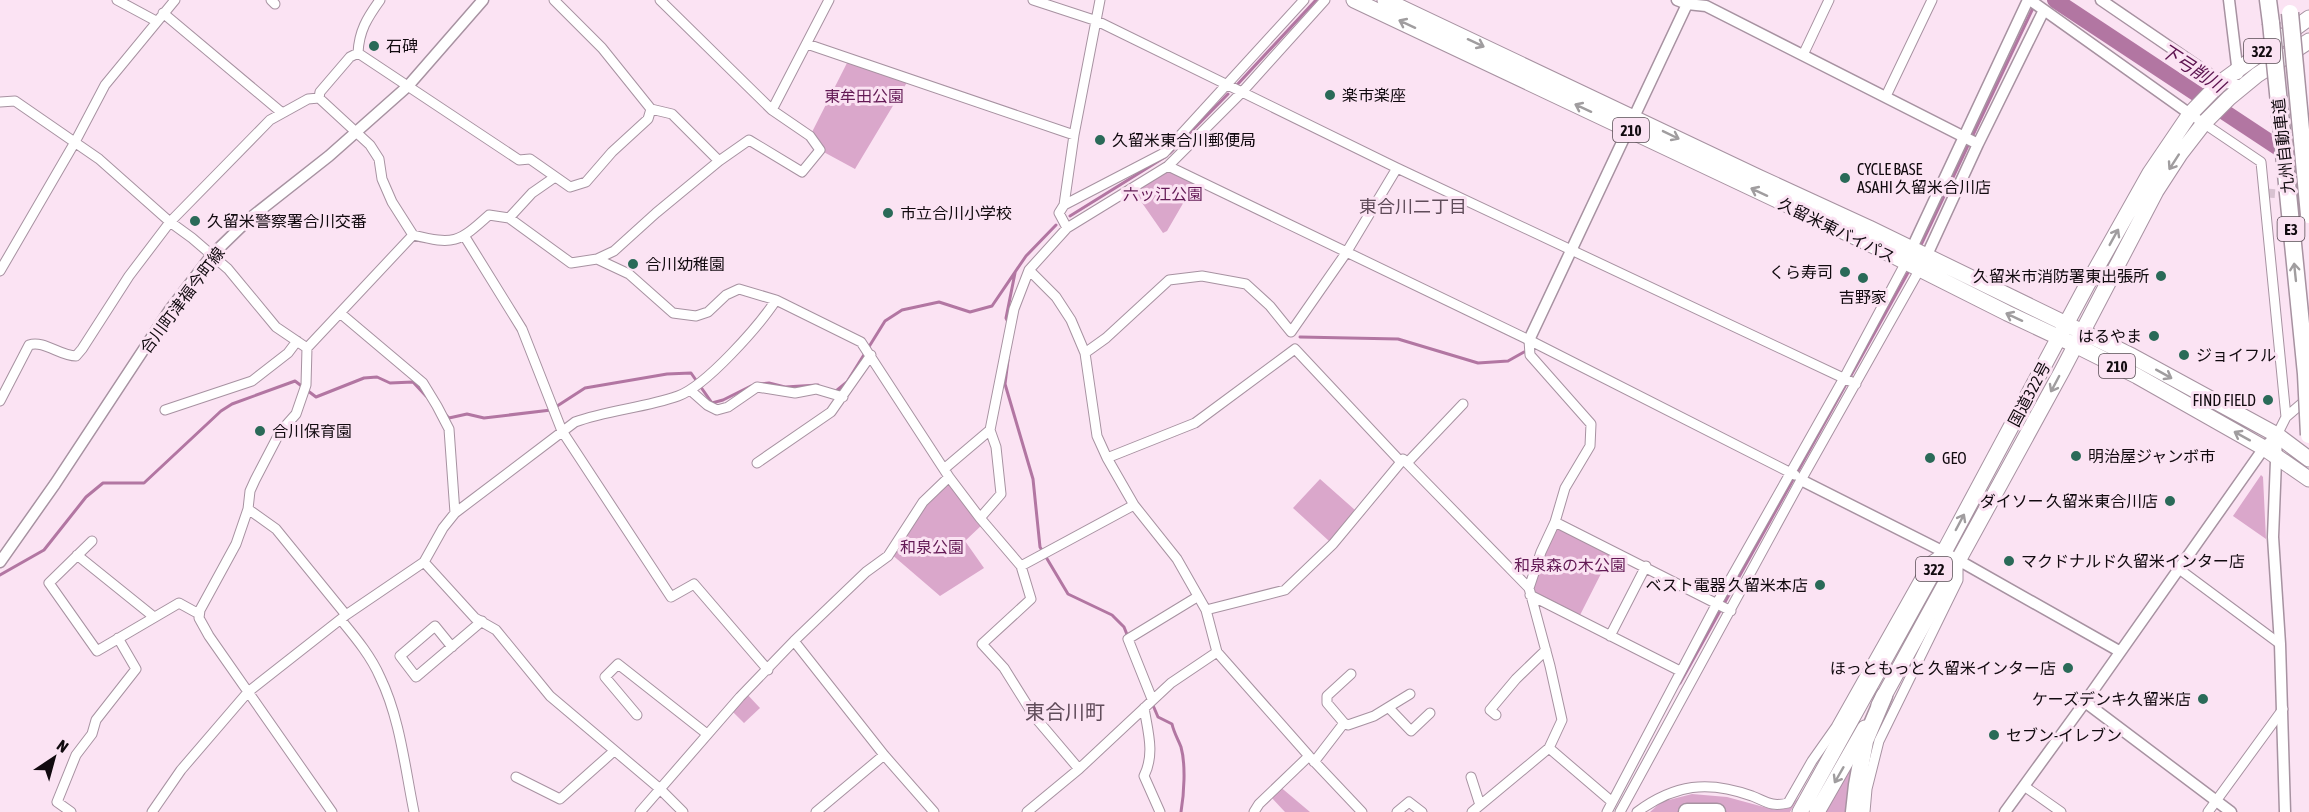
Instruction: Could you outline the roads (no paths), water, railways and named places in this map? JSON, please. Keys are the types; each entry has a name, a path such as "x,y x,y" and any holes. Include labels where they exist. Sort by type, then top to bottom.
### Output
{"highway":[{"name":"久留米東バイパス","path":"1354,0 1869,228 1915,260 2062,332 2132,356 2277,435 2309,459"},
{"name":"久留米東バイパス","path":"1385,0 1631,123"},
{"name":"九州自動車道","path":"2268,0 2306,374 2309,435"},
{"name":"九州自動車道","path":"2290,6 2309,215"},
{"name":"国道322号","path":"1817,812 1959,561 2156,191 2180,154 2207,119 2222,89 2236,70 2309,18"},
{"name":"国道322号","path":"1800,812 2150,173 2193,110 2222,89 2244,86 2257,75 2309,45"},
{"name":"久留米東バイパス","path":"2079,338 2137,376 2269,452 2309,479"},
{"path":"1854,812 1865,741 1884,696"},
{"path":"1687,812 1717,812"}],"street":[{"path":"117,0 156,21"},
{"path":"0,271 105,86 175,0"},
{"path":"358,53 359,36 366,19 380,0"},
{"name":"合川町津福今町線","path":"0,562 170,311 212,255 249,219 357,133 408,86 483,0"},
{"path":"554,0 602,48 651,109 672,114 719,161"},
{"path":"0,401 28,345 35,343 69,356 76,356 129,276 170,222 270,120 308,99 319,98 370,145 379,159 382,179 388,194 413,235 440,242 465,237 489,215 509,218 571,263 597,259 614,251 719,161 749,140 802,172 820,150 810,136 772,110 660,0"},
{"path":"772,110 829,0"},
{"path":"1034,0 1097,21 1397,168 1856,384"},
{"path":"1067,228 1059,213 1064,205 1074,135 1100,0"},
{"path":"1064,205 1164,153 1304,0"},
{"path":"980,518 1001,494 996,447 990,430 1014,309 1029,270 1067,228 1168,166 1243,91 1325,0"},
{"path":"1803,56 1829,0"},
{"path":"1886,96 1932,0"},
{"path":"1620,812 1856,384 1915,260 1964,137 2029,0 2207,119 2261,162 2286,417"},
{"path":"2101,0 2222,89"},
{"path":"2229,0 2236,70 2244,86"},
{"path":"1472,812 1549,748 1562,720 1530,592 1541,552 1555,522 1565,488 1590,447 1591,424 1530,355 1529,340 1570,248 1631,123 1684,1 1706,6 1978,144"},
{"path":"1549,748 1610,808 1717,603 1844,378 1915,260 1978,144 2044,9"},
{"path":"164,13 281,112"},
{"path":"807,44 1074,135"},
{"path":"358,53 511,156 519,160 530,159 570,187 586,182 612,152 648,120 651,109"},
{"path":"319,98 320,92 350,57 358,53"},
{"path":"0,102 15,101 99,159 170,222 228,269 276,327 307,348"},
{"path":"1168,166 1529,340 1791,472 1802,480 1944,552 2119,651"},
{"path":"1291,332 1346,253 1397,168"},
{"path":"509,218 532,193 555,177"},
{"path":"332,812 209,636 199,614 236,544 255,480 280,432 296,414 306,385 307,348 413,235"},
{"path":"465,237 522,329 562,431 670,597 694,584 768,669"},
{"path":"597,259 629,274 674,313 696,316 708,312 726,295 739,289 776,300 850,335 868,350 947,473 980,518 1021,566 1031,599 982,644 1010,676 1034,716 1079,769"},
{"path":"1029,270 1056,297 1071,320 1085,353 1097,436 1134,505 1177,559 1206,610 1217,652 1311,759 1362,812"},
{"path":"1085,353 1106,338 1169,280 1202,276 1245,284 1270,306 1291,332 1295,349 1530,592 1680,671"},
{"path":"152,812 182,770 248,692 344,617 424,562 443,528 455,513 574,422 594,415 678,396 701,383 761,322 776,300"},
{"path":"340,313 423,383 437,406 448,429 455,513"},
{"path":"165,410 252,381 288,353 297,341"},
{"path":"1107,458 1195,423 1295,349"},
{"path":"757,463 831,412 843,397 868,350"},
{"path":"690,390 707,405 717,410 728,407 758,387 795,393 816,389 843,397"},
{"path":"2005,812 2179,569 2269,452 2286,417 2309,396"},
{"path":"1206,610 1285,590 1333,544 1352,523 1368,499 1463,404"},
{"path":"640,812 659,788 794,640 866,572 888,556 923,502 947,473 990,430"},
{"path":"2269,452 2283,709 2285,812"},
{"path":"1021,566 1134,505"},
{"path":"248,509 276,530 344,617 380,677 399,738 414,812"},
{"path":"1555,522 1731,610"},
{"path":"92,541 48,583 97,651 179,603 199,614"},
{"path":"1637,812 1663,795 1678,789 1710,787 1730,790 1776,806 1788,803 1812,761 1836,727 1929,562 1944,552"},
{"path":"77,555 154,617"},
{"path":"1865,812 1866,789 1879,741 1958,580 1959,561"},
{"path":"424,562 475,618 496,630 550,696 659,788 683,812"},
{"path":"1610,636 1647,566"},
{"path":"2179,569 2280,644"},
{"path":"1152,699 1128,639 1197,597"},
{"path":"452,647 435,626 400,656 416,677 452,647 482,621"},
{"path":"71,812 57,802 76,755 92,734 96,720 136,669 118,638"},
{"path":"794,640 884,755 934,812"},
{"path":"1496,715 1490,710 1516,678 1546,651"},
{"path":"1028,812 1079,769 1171,682 1217,652"},
{"path":"637,715 605,677 618,664 707,735"},
{"path":"1351,674 1326,700 1348,725 1374,716 1410,694"},
{"path":"2085,702 2231,812"},
{"path":"1144,708 1151,746 1149,766 1144,776 1160,812"},
{"path":"1389,708 1411,731 1430,713"},
{"path":"2208,812 2283,709"},
{"path":"1254,812 1259,804 1311,759 1344,723"},
{"path":"516,777 560,799 614,751"},
{"path":"816,812 884,755"},
{"path":"1471,777 1480,805"},
{"path":"2024,786 2061,812"},
{"path":"1396,812 1409,802 1422,812"}],"waterway":[{"path":"1236,86 1316,0"},
{"name":"下弓削川","path":"2055,0 2309,168"},
{"path":"1920,247 2034,6"},
{"path":"1170,153 1228,94"},
{"path":"1070,216 1165,157"},
{"path":"836,391 847,382 885,321 902,310 939,302 970,312 992,306 1026,256 1056,225"},
{"path":"1680,683 1910,269"},
{"path":"1008,322 1006,318 1015,273"},
{"path":"1300,337 1398,339 1478,363 1508,361 1524,352"},
{"path":"1008,360 1005,384 1033,479 1040,547 1068,594 1112,615 1124,627 1128,637"},
{"path":"446,415 449,418 467,414 484,418 551,410 585,388 667,374 691,373 712,403 751,386"},
{"path":"0,575 44,550 86,497 103,483 144,483 221,411 232,404 295,381 316,397 364,378 377,377 390,383 413,382 426,396"},
{"path":"760,384 769,383 785,387 818,385"},
{"path":"1152,703 1158,717 1172,724 1181,747 1184,762 1181,812"}],"tunnel":[{"path":"2266,193 2309,196"}],"place":[{"name":"石碑","path":"374,46"},
{"name":"楽市楽座","path":"1330,95"},
{"name":"久留米東合川郵便局","path":"1100,140"},
{"name":"CYCLE BASE ASAHI 久留米合川店","path":"1845,178"},
{"name":"市立合川小学校","path":"888,213"},
{"name":"久留米警察署合川交番","path":"195,221"},
{"name":"合川幼稚園","path":"633,264"},
{"name":"くら寿司","path":"1845,272"},
{"name":"久留米市消防署東出張所","path":"2161,276"},
{"name":"吉野家","path":"1863,278"},
{"name":"はるやま","path":"2154,336"},
{"name":"ジョイフル","path":"2184,355"},
{"name":"FIND FIELD","path":"2268,400"},
{"name":"合川保育園","path":"260,431"},
{"name":"明治屋ジャンボ市","path":"2076,456"},
{"name":"GEO","path":"1930,458"},
{"name":"ダイソー 久留米東合川店","path":"2170,501"},
{"name":"マクドナルド久留米インター店","path":"2009,561"},
{"name":"ベスト電器 久留米本店","path":"1820,585"},
{"name":"ほっともっと 久留米インター店","path":"2068,668"},
{"name":"ケーズデンキ久留米店","path":"2203,699"},
{"name":"セブン-イレブン","path":"1994,735"}],"district":[{"name":"東合川二丁目","path":"1413,206"},
{"name":"東合川町","path":"1065,711"}],"park label":[{"name":"東牟田公園","path":"864,96"},
{"name":"六ッ江公園","path":"1163,194"},
{"name":"和泉公園","path":"932,547"},
{"name":"和泉森の木公園","path":"1570,565"}]}
